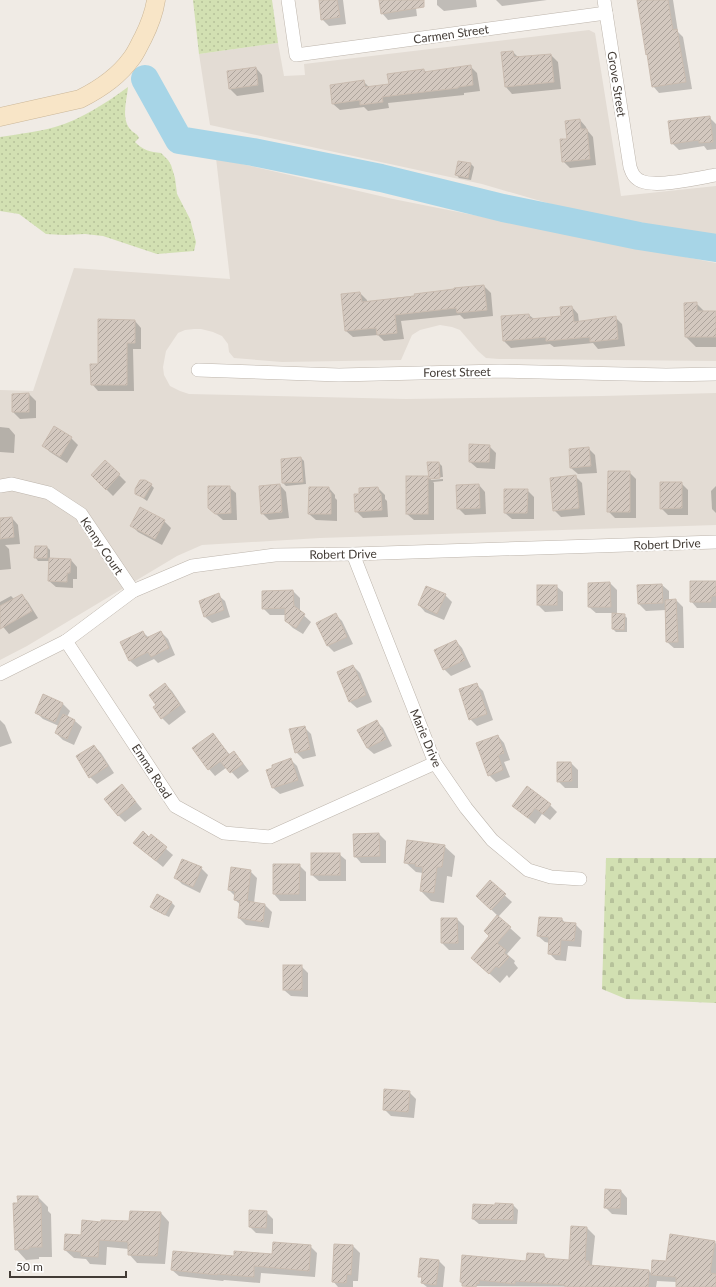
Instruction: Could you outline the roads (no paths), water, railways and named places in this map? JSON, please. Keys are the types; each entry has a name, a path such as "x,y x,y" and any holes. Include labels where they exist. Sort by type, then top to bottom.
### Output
{"main road":[{"path":"0,117 80,98 92,93 116,76 132,58 149,26 156,0"}],"street":[{"name":"Carmen Street","path":"288,0 296,55 605,6"},
{"name":"Grove Street","path":"605,6 630,167 633,175 641,181 651,183 663,183 716,175"},
{"name":"Forest Street","path":"198,370 339,375 500,371 666,375 716,374"},
{"name":"Kenny Court","path":"0,486 12,484 49,493 81,514 133,591"},
{"name":"Robert Drive","path":"0,674 66,641 133,591 192,566 275,555 354,554 716,542"},
{"name":"Marie Drive","path":"354,554 435,763 466,808 492,840 528,870 551,877 580,879"},
{"name":"Emma Road","path":"66,641 175,806 224,832 270,837 435,763"}],"waterway":[{"path":"145,79 179,140 253,152 381,178 503,208 639,236 716,248"}]}
